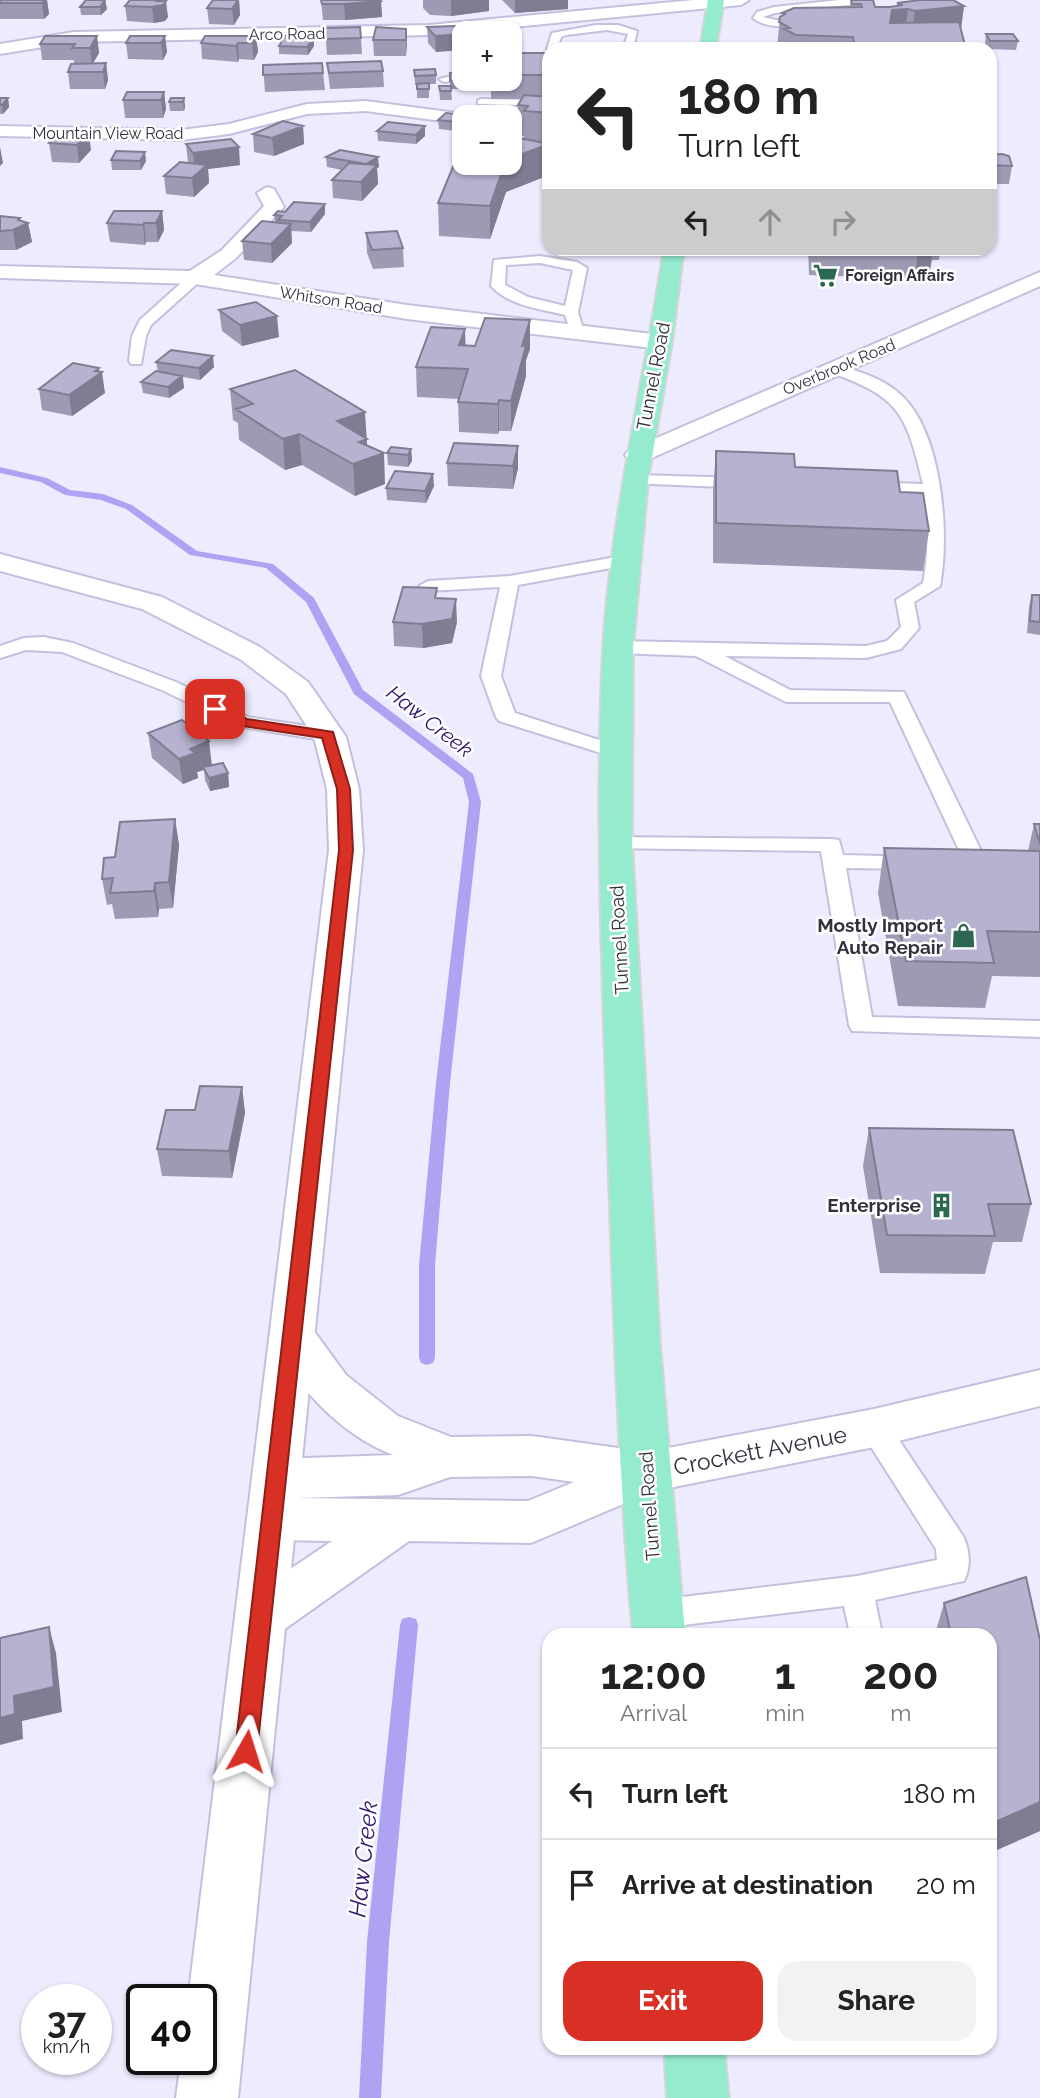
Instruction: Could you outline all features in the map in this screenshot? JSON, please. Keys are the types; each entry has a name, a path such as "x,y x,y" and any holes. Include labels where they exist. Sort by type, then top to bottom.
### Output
{"main road":[{"path":"709,42 717,1"},
{"name":"Tunnel Road","path":"658,1624 637,1345 615,843 618,647 636,467 662,342 673,256"},
{"path":"695,2055 698,2098"}],"street":[{"name":"Arco Road","path":"0,49 74,37 429,30 641,5 741,0"},
{"name":"Mountain View Road","path":"0,131 181,135 229,129 307,109 366,106 452,117"},
{"path":"522,119 542,119"},
{"path":"195,278 229,254 274,207 267,192"},
{"name":"Whitson Road","path":"0,272 195,278 407,312 574,322 662,342"},
{"name":"Overbrook Road","path":"636,467 834,369 1040,278"},
{"path":"0,562 152,603 250,653 297,688 328,735 343,789 346,850 207,2098"},
{"path":"292,1335 330,1388 381,1430 449,1457"},
{"name":"Crockett Avenue","path":"274,1499 401,1520 531,1522 647,1472 874,1428 1040,1388"},
{"path":"274,1499 398,1475 449,1457 532,1456 647,1472"},
{"path":"261,1617 401,1520"}],"lane":[{"path":"819,19 780,23 764,22 758,18 760,13 775,10 864,0"},
{"path":"554,42 556,35 565,31 619,27 629,29 633,33 630,42"},
{"path":"444,79 452,78"},
{"path":"482,102 542,103"},
{"path":"509,259 570,262 580,268 574,322 505,293 498,286 499,262 509,259"},
{"path":"136,361 139,336 145,323 195,278"},
{"path":"618,647 866,652 894,645 911,628 905,600 931,586 936,567 938,528 932,489 916,425 907,410 886,390 834,369"},
{"path":"636,467 763,484"},
{"path":"853,487 932,489"},
{"path":"428,586 510,581 627,560"},
{"path":"510,581 491,676 506,717 617,751"},
{"path":"0,652 24,644 44,643 66,647 169,686 243,722 328,735"},
{"path":"700,650 786,696 897,696 975,863"},
{"path":"615,843 1001,863"},
{"path":"832,853 861,1025 1040,1029"},
{"path":"658,1624 953,1571 952,1546 874,1428"},
{"path":"857,1590 865,1628"}],"building":[{"path":"0,0 45,0 42,3 0,3"},
{"path":"86,0 105,0 100,7 80,7"},
{"path":"130,0 166,1 163,5 152,7 125,6"},
{"path":"213,0 238,0 232,9 207,8"},
{"path":"321,0 380,0 381,1 322,4"},
{"path":"851,0 873,0 875,7 890,7 903,5 897,3 920,0 953,0 964,6 915,11 892,10 890,23 959,22 964,42 854,42 853,37 796,35 784,29 790,28 779,22 780,17 785,14 782,13 794,8 862,7 861,4 852,4"},
{"path":"452,26 452,35 435,36 427,27"},
{"path":"360,27 361,38 326,39 325,28"},
{"path":"376,27 406,29 406,40 373,40"},
{"path":"986,34 1013,34 1018,41 990,41"},
{"path":"45,36 97,36 90,48 72,48 75,44 40,44"},
{"path":"130,36 165,36 161,43 126,43"},
{"path":"205,36 256,36 252,43 238,43 236,46 201,43"},
{"path":"285,36 314,37 307,47 279,46"},
{"path":"522,53 542,53 542,75 522,75"},
{"path":"381,61 383,71 329,73 327,63"},
{"path":"106,63 103,72 68,72 71,64"},
{"path":"322,63 323,73 263,75 263,65"},
{"path":"435,69 436,75 415,76 414,70"},
{"path":"429,83 429,89 417,89 417,84"},
{"path":"439,86 451,86 451,91 440,91"},
{"path":"127,92 164,92 161,100 123,100"},
{"path":"524,95 542,96 542,112 524,111 528,106 518,105"},
{"path":"0,98 8,98 0,105"},
{"path":"171,98 184,98 183,102 169,102"},
{"path":"446,113 452,114 452,122 438,120"},
{"path":"283,121 303,126 272,138 253,134"},
{"path":"388,122 425,126 416,135 377,131"},
{"path":"61,131 89,132 77,145 49,143"},
{"path":"522,138 542,143 542,147 522,154"},
{"path":"231,139 239,147 193,153 186,144"},
{"path":"340,150 378,157 366,164 326,157"},
{"path":"116,151 145,152 140,161 111,160"},
{"path":"997,154 1009,156 1012,166 997,165"},
{"path":"180,162 207,165 192,178 164,176"},
{"path":"349,163 377,165 361,182 332,180"},
{"path":"452,169 452,175 501,175 490,206 438,203"},
{"path":"294,202 325,204 310,222 278,220 282,216 274,215 278,211 285,212"},
{"path":"114,211 162,211 156,223 143,225 107,223"},
{"path":"0,216 20,218 18,220 28,223 13,230 0,231"},
{"path":"262,221 291,224 271,244 242,241"},
{"path":"397,231 403,248 372,250 366,233"},
{"path":"256,302 277,316 240,325 219,310"},
{"path":"485,318 530,320 511,401 499,400 498,404 458,402 468,369 416,367 431,327 465,329 459,345 475,346"},
{"path":"171,350 213,356 199,368 156,362"},
{"path":"73,363 99,368 95,371 102,372 69,395 39,389"},
{"path":"295,370 365,412 337,421 367,439 359,442 384,453 353,464 299,434 283,439 236,409 253,404 230,389"},
{"path":"156,371 182,376 168,387 141,382"},
{"path":"454,443 518,446 513,466 447,463"},
{"path":"391,447 411,449 408,455 387,453"},
{"path":"716,451 794,454 795,467 897,471 900,492 923,493 929,531 716,523"},
{"path":"395,471 433,474 425,491 386,488"},
{"path":"403,587 437,588 435,598 456,599 452,619 422,624 393,622"},
{"path":"1032,595 1040,595 1040,622 1030,621"},
{"path":"182,720 209,741 190,749 195,753 179,759 148,733"},
{"path":"223,763 228,773 209,778 203,767"},
{"path":"175,819 169,882 155,883 154,891 110,893 113,878 102,879 104,858 115,857 120,822"},
{"path":"1034,824 1040,824 1040,844"},
{"path":"884,848 1040,851 1040,932 987,931 994,963 906,961"},
{"path":"200,1086 242,1087 229,1151 157,1149 166,1110 195,1110"},
{"path":"869,1128 1013,1130 1031,1204 988,1204 995,1236 887,1235"},
{"path":"1026,1577 1040,1640 1040,1802 997,1821 997,1628 950,1628 944,1603"},
{"path":"49,1627 54,1687 14,1696 15,1714 0,1718 0,1638"}],"waterway":[{"name":"Haw Creek","path":"0,470 44,480 68,493 103,497 129,507 194,553 269,566 310,600 358,692 469,777 475,802 443,1083 427,1265 427,1358"},
{"name":"Haw Creek","path":"370,2098 378,1942 409,1625"}],"place":[{"name":"Foreign Affairs","path":"825,275"},
{"name":"Mostly Import Auto Repair","path":"963,936"},
{"name":"Enterprise","path":"941,1205"}],"route":[{"path":"215,709 243,722 330,737 343,789 346,850 246,1751"}]}
